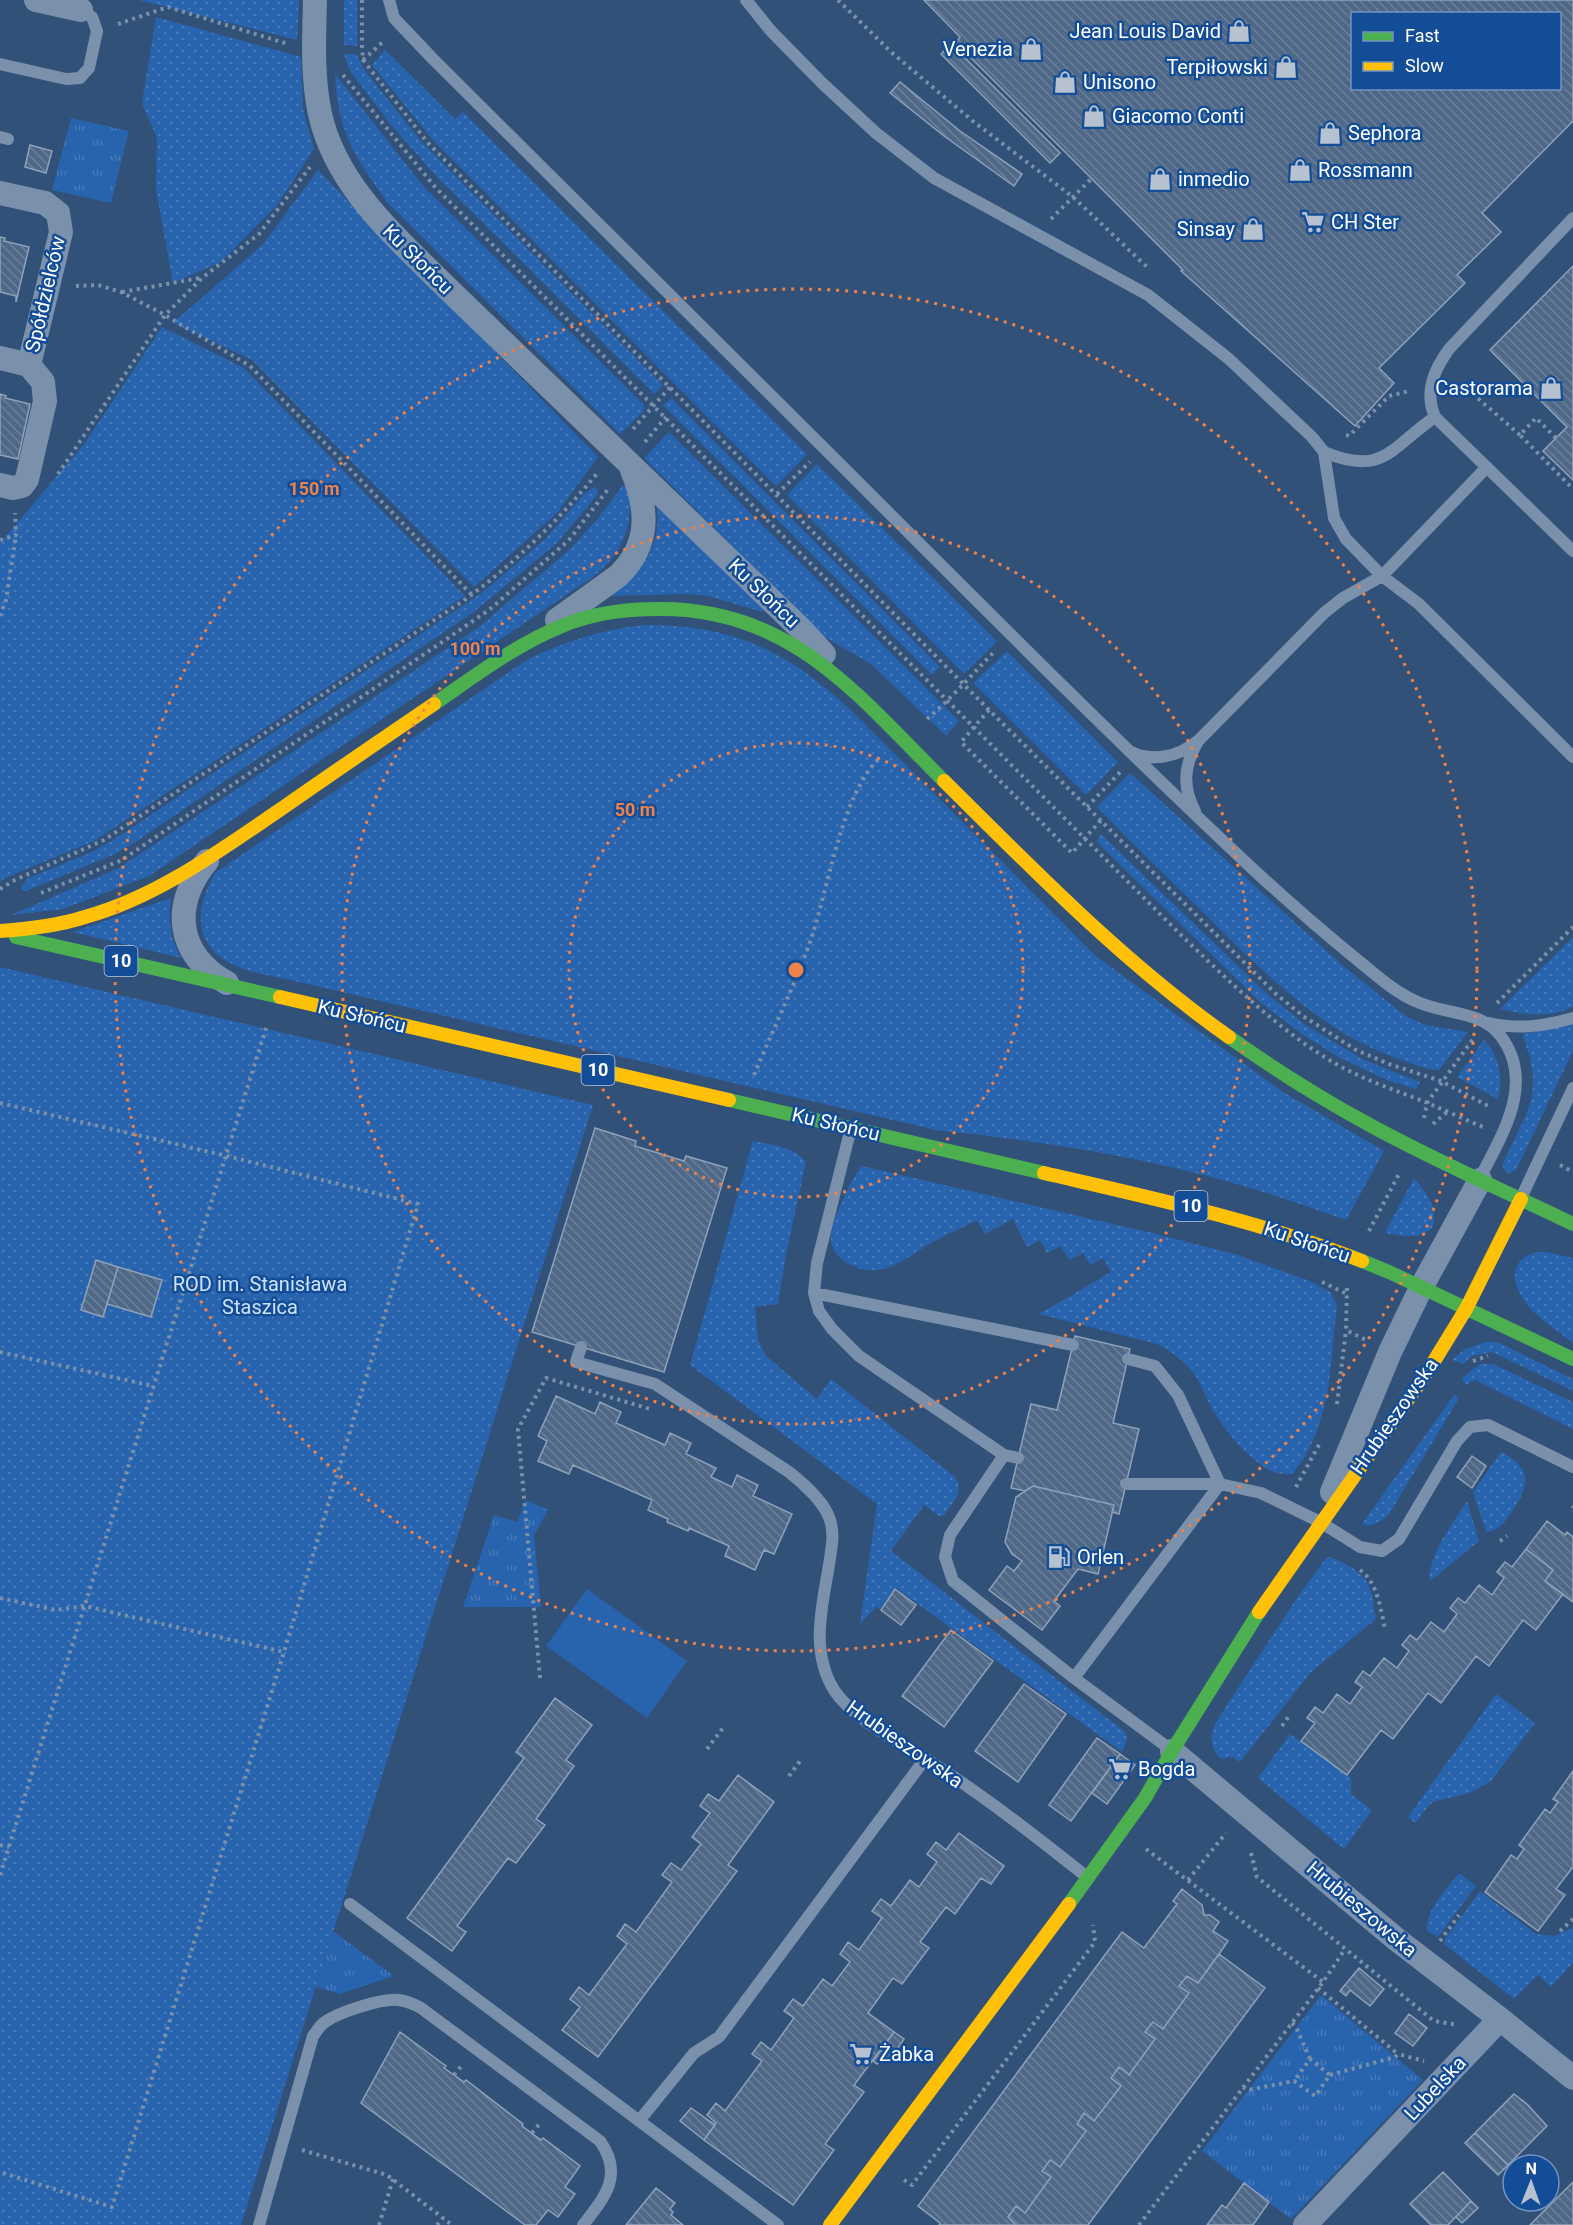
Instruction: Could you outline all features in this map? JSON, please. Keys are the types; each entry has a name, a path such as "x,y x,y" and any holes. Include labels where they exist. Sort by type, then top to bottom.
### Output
{"main road":[{"name":"Ku Słońcu","path":"0,932 54,925 110,910 141,896 220,849 520,646 560,627 595,615 650,608 693,610 749,624 809,653 868,705 1114,947 1240,1046 1337,1107 1573,1224"},
{"name":"Ku Słońcu","path":"0,932 851,1127 1248,1221 1343,1253 1573,1359"},
{"path":"1466,1309 1521,1199"},
{"name":"Hrubieszowska","path":"830,2225 1145,1798 1165,1745 1428,1371 1466,1309"}],"street":[{"path":"36,0 81,10"},
{"name":"Ku Słońcu","path":"315,0 314,53 320,112 328,143 342,170 360,196 387,228 617,463 803,631 868,705"},
{"name":"Spółdzielców","path":"0,193 45,203 58,213 62,232 29,365"},
{"name":"Spółdzielców","path":"0,358 29,365 43,382 45,401 13,484"},
{"name":"Ku Słońcu","path":"520,646 611,581 626,568 632,559 641,538 644,516 642,497 617,463"},
{"name":"Ku Słońcu","path":"220,849 205,864 192,885 186,901 184,924 188,944 206,967 226,982 242,988"},
{"path":"1421,1288 1479,1179"},
{"name":"Hrubieszowska","path":"1320,1522 1384,1365 1421,1288"},
{"name":"Hrubieszowska","path":"1165,1745 1396,1939 1500,2019"},
{"path":"1500,2019 1573,2078"},
{"name":"Lubelska","path":"1305,2225 1500,2019"}],"lane":[{"path":"389,0 394,18 426,52 1131,754 1212,830 1311,922 1399,993 1421,1004 1474,1017 1498,1032 1515,1065 1516,1093 1502,1136 1479,1179"},
{"path":"746,0 771,31 814,76 876,133 934,178 1148,295 1230,359 1312,437 1324,452 1339,459 1360,462 1375,460 1394,452 1435,417"},
{"path":"0,64 66,79 80,78 89,68 97,31 92,17 81,10"},
{"path":"1573,218 1449,349 1440,362 1431,385 1429,398 1435,417 1573,551"},
{"path":"1324,452 1334,518 1346,539 1382,576 1419,604 1573,757"},
{"path":"1131,754 1149,757 1172,756 1198,741 1324,613 1343,598 1382,576 1486,467"},
{"path":"1198,741 1187,766 1186,782 1189,798 1196,812 1212,830"},
{"path":"1485,1022 1532,1027 1573,1018"},
{"path":"1521,1199 1573,1088"},
{"path":"851,1127 817,1263 814,1293 819,1311 832,1329 859,1356 1004,1455 1018,1458"},
{"path":"814,1293 1073,1345"},
{"name":"Hrubieszowska","path":"581,1347 576,1362 655,1384 789,1472 808,1488 830,1519 833,1540 818,1641 823,1666 834,1690 848,1707 1012,1819 1088,1878"},
{"path":"1128,1359 1155,1366 1178,1395 1220,1484"},
{"path":"1126,1484 1220,1484 1261,1494 1287,1504 1360,1547 1382,1551 1399,1539 1457,1441 1470,1427 1488,1425 1573,1467"},
{"path":"1004,1455 950,1534 945,1557 953,1581 1074,1678 1165,1745"},
{"path":"1074,1678 1220,1484"},
{"path":"639,2121 694,2053 719,2037 925,1759"},
{"path":"350,1904 778,2225"},
{"path":"259,2225 313,2036 324,2022 379,2002 396,2000 412,2003 421,2008 600,2141 608,2152 611,2163 609,2189 583,2225"}],"path":[{"path":"362,0 363,60 428,143 963,683 1276,994 1303,1016 1356,1050 1389,1064 1441,1081 1495,1110"},
{"path":"838,0 891,52 974,122 1073,197 1149,270"},
{"path":"97,31 168,7 314,53"},
{"path":"363,60 390,36"},
{"path":"339,67 435,187 1085,839 1258,1009 1337,1065 1381,1086 1485,1128"},
{"path":"0,616 6,600 16,535 13,484 53,481 165,315 202,278 259,234 328,143"},
{"path":"1045,225 1091,179"},
{"path":"121,292 202,278"},
{"path":"48,287 98,285 121,292 165,315 250,366 472,595"},
{"path":"1341,435 1349,436 1389,396 1431,385 1466,388 1520,435 1573,489"},
{"path":"632,430 670,387"},
{"path":"645,443 666,417"},
{"path":"1520,435 1536,418 1556,438"},
{"path":"777,494 812,459"},
{"path":"0,889 104,840 472,595 617,463"},
{"path":"36,896 122,860 489,610 569,540 610,487"},
{"path":"0,540 16,535"},
{"path":"749,1104 753,1078 812,936 850,806 870,767 948,701 1011,635"},
{"path":"990,710 961,742 1072,853 1101,820"},
{"path":"1087,807 1131,754"},
{"path":"0,1875 276,996"},
{"path":"0,1103 418,1204 284,1652 112,2207 0,2172"},
{"path":"1370,1230 1403,1166"},
{"path":"1567,1169 1573,1172"},
{"path":"1336,1412 1346,1330 1348,1285"},
{"path":"1346,1330 1371,1343"},
{"path":"0,1352 153,1386"},
{"path":"1467,1367 1475,1359 1487,1355 1493,1357"},
{"path":"540,1678 518,1429 546,1378 658,1411"},
{"path":"1287,1504 1325,1433"},
{"path":"1500,1541 1507,1536"},
{"path":"1358,1569 1371,1582 1376,1592 1385,1628"},
{"path":"0,1598 56,1610 85,1606 284,1652"},
{"path":"1282,1726 1290,1715"},
{"path":"707,1749 723,1728"},
{"path":"789,1776 800,1761"},
{"path":"1188,1880 1232,1825"},
{"path":"0,1845 9,1847"},
{"path":"1138,1852 1144,1847 1323,1982"},
{"path":"896,2176 912,2185 1095,1942 1091,1915"},
{"path":"1443,1937 1459,1915"},
{"path":"1560,1931 1573,1919"},
{"path":"1139,2225 1323,1982 1345,1949"},
{"path":"1318,1988 1398,2054 1438,2065 1449,2074"},
{"path":"1292,2023 1310,2059 1330,2075"},
{"path":"1294,2081 1315,2096 1330,2075 1395,2057 1398,2054"},
{"path":"1243,2087 1248,2090 1294,2081 1310,2059"},
{"path":"282,2143 393,2179 452,2225"},
{"path":"379,2225 393,2179"},
{"path":"437,2225 443,2218"}],"green space":[{"path":"139,0 299,0 297,40"},
{"path":"344,0 357,0 357,46 344,45"},
{"path":"156,17 301,57 303,109 314,149 277,205 221,262 173,283 156,190 157,138 142,103"},
{"path":"385,50 455,119 463,112 807,454 776,486 432,139 372,65"},
{"path":"344,54 356,54 365,71 422,142 663,385 654,394 435,175 388,121 350,71"},
{"path":"335,74 424,187 644,405 643,412 620,434 387,202 365,171 344,128"},
{"path":"71,118 129,131 111,203 52,190"},
{"path":"318,170 598,457 557,513 474,587 252,360 173,323 263,244"},
{"path":"162,327 244,368 465,596 94,841 3,879 0,883 0,543 85,443"},
{"path":"671,398 940,667 932,675 663,405"},
{"path":"669,432 959,721 946,736 871,664 823,636 644,458"},
{"path":"817,464 997,641 964,674 787,495"},
{"path":"624,484 629,495 630,507 624,538 615,555 593,577 149,876 63,909 11,915 119,868 479,627 570,549 599,517"},
{"path":"594,487 598,491 597,495 557,543 475,611 137,841 115,854 26,891 21,890 28,878 92,852 113,840 483,592 546,538 585,493"},
{"path":"657,506 764,609 763,612 708,596 687,594 611,596 632,577 647,557 656,535"},
{"path":"645,625 708,630 735,637 785,659 808,675 856,715 1097,957 1283,1092 1384,1151 1346,1220 1262,1192 1173,1167 1055,1145 936,1130 256,973 228,962 208,944 203,933 201,910 215,873 528,659 585,637 614,629"},
{"path":"1007,651 1118,762 1086,795 973,683"},
{"path":"1130,773 1342,965 1407,1017 1425,1025 1468,1032 1439,1070 1420,1066 1378,1051 1349,1036 1296,999 1247,956 1097,807"},
{"path":"1101,834 1268,995 1307,1026 1364,1060 1420,1082 1416,1089 1387,1080 1340,1058 1302,1034 1261,1003 1097,842"},
{"path":"171,898 171,929 181,958 73,932"},
{"path":"1573,937 1573,1007 1546,1014 1519,1013 1500,1009"},
{"name":"ROD im. Stanisława Staszica","path":"0,967 593,1105 241,2225 0,2225"},
{"path":"1573,1024 1573,1051 1516,1170 1508,1173 1502,1165 1532,1098 1533,1078 1530,1057 1522,1034"},
{"path":"1484,1040 1494,1053 1499,1068 1498,1099 1457,1077"},
{"path":"753,1141 789,1149 806,1162 785,1259 778,1304 755,1307 758,1339 765,1355 817,1399 831,1379 955,1477 959,1487 958,1492 944,1515 939,1516 924,1505 891,1551 1125,1732 1127,1739 1122,1752 896,1588 880,1609 876,1607 860,1624 877,1504 690,1365"},
{"path":"862,1166 1238,1255 1310,1281 1330,1292 1337,1305 1327,1394 1315,1436 1305,1456 1292,1474 1269,1470 1234,1440 1213,1410 1198,1379 1172,1353 1157,1344 1039,1314 1111,1272 1103,1258 1090,1265 1083,1253 1069,1260 1061,1246 1047,1253 1040,1240 1027,1247 1013,1219 985,1234 977,1221 945,1235 901,1262 878,1270 863,1269 842,1260 837,1255 831,1241 833,1224 852,1181"},
{"path":"1414,1178 1427,1195 1433,1208 1432,1228 1415,1236 1385,1233"},
{"path":"1537,1252 1573,1258 1573,1343 1536,1314 1522,1298 1518,1289 1515,1271 1519,1263"},
{"path":"1485,1342 1497,1342 1573,1379 1573,1391 1492,1352 1472,1356 1463,1364 1452,1360 1464,1350"},
{"path":"1480,1364 1493,1364 1573,1402 1573,1429 1475,1380 1465,1385 1462,1378"},
{"path":"1454,1395 1458,1397 1458,1400 1389,1514 1373,1524 1362,1524"},
{"path":"1501,1452 1519,1465 1525,1479 1524,1486 1517,1504 1503,1523 1498,1528 1486,1532 1473,1492"},
{"path":"526,1500 548,1510 534,1535 541,1607 463,1607 494,1515 517,1522"},
{"path":"1467,1501 1479,1541 1429,1582 1433,1560 1438,1549"},
{"path":"1327,1557 1351,1567 1366,1581 1372,1594 1376,1619 1311,1672 1240,1762 1233,1757 1221,1759 1214,1750 1212,1741 1216,1722 1299,1595"},
{"path":"587,1589 687,1661 647,1718 546,1646"},
{"path":"1496,1694 1535,1723 1491,1781 1470,1793 1432,1802 1415,1823 1408,1817"},
{"path":"1290,1734 1351,1777 1351,1794 1372,1810 1344,1849 1258,1778"},
{"path":"1459,1873 1476,1886 1438,1937 1427,1931 1429,1915"},
{"path":"1480,1891 1536,1934 1554,1936 1573,1928 1573,1963 1551,1987 1538,1975 1514,1999 1444,1944 1445,1939"},
{"path":"333,1931 394,1976 340,1994 316,1987"},
{"path":"1321,1995 1423,2080 1291,2219 1202,2151"}],"building":[{"name":"CH Ster","path":"924,0 1573,0 1573,121 1482,213 1501,232 1457,275 1465,283 1379,368 1394,383 1355,426 1181,271 1183,270 956,43 960,37"},
{"path":"951,44 1060,153 1050,163 941,54"},
{"path":"900,82 960,131 1022,174 1014,186 944,136 890,93"},
{"path":"30,145 52,151 46,173 25,167"},
{"path":"0,237 5,238 4,241 29,247 16,302 16,296 0,292"},
{"name":"Castorama","path":"1573,266 1573,480 1543,451 1567,427 1490,350"},
{"path":"0,394 6,396 5,398 30,404 18,459 0,455"},
{"path":"595,1128 636,1141 635,1146 684,1161 686,1156 727,1168 664,1372 532,1332"},
{"path":"96,1260 118,1267 103,1317 81,1310"},
{"path":"118,1267 162,1280 151,1317 107,1304"},
{"path":"1075,1336 1130,1349 1113,1423 1139,1429 1119,1514 1112,1512 1114,1505 1033,1486 1025,1491 1011,1488 1031,1404 1057,1410"},
{"path":"556,1396 595,1414 600,1402 621,1412 616,1423 665,1445 670,1433 691,1443 686,1454 716,1468 711,1477 732,1487 737,1475 758,1485 753,1496 792,1514 774,1554 764,1550 755,1570 725,1556 729,1546 689,1528 688,1531 667,1522 668,1519 648,1510 652,1500 573,1465 569,1474 538,1461 547,1441 538,1436"},
{"path":"1472,1456 1486,1466 1472,1488 1457,1477"},
{"name":"Orlen","path":"1033,1486 1114,1505 1098,1574 1078,1569 1054,1601 1060,1606 1042,1630 989,1590 1007,1566 1014,1571 1022,1561 1012,1554 1005,1542 1016,1497"},
{"path":"1547,1521 1565,1535 1567,1532 1573,1537 1573,1602 1545,1581 1553,1570 1526,1549"},
{"path":"1526,1549 1553,1570 1545,1581 1563,1594 1536,1630 1523,1620 1489,1666 1476,1656 1441,1703 1428,1693 1393,1739 1381,1730 1347,1775 1301,1741 1315,1723 1307,1718 1315,1707 1323,1713 1337,1694 1350,1704 1362,1687 1355,1682 1363,1671 1370,1676 1384,1658 1397,1668 1409,1651 1402,1645 1410,1635 1417,1640 1431,1622 1444,1632 1457,1614 1450,1608 1458,1598 1465,1603 1479,1585 1492,1595 1504,1578 1497,1572 1505,1562 1512,1567"},
{"path":"895,1589 916,1605 901,1625 881,1610"},
{"path":"951,1630 993,1661 944,1727 902,1696"},
{"path":"1024,1684 1066,1714 1018,1782 975,1751"},
{"path":"555,1698 592,1725 566,1760 574,1766 536,1819 545,1825 516,1863 508,1858 457,1926 466,1932 452,1951 407,1918 524,1758 516,1752"},
{"path":"1097,1738 1120,1754 1071,1821 1049,1805"},
{"path":"1120,1754 1135,1765 1107,1804 1092,1793"},
{"path":"1573,1771 1573,1867 1556,1889 1565,1895 1538,1931 1485,1892 1511,1855 1517,1859 1524,1849 1519,1845 1545,1809 1550,1813 1558,1802 1553,1799"},
{"path":"738,1775 774,1802 728,1865 737,1871 598,2057 562,2030 580,2007 570,1999 579,1987 589,1995 627,1944 617,1936 625,1924 636,1932 672,1882 662,1875 671,1863 681,1870 701,1844 692,1837 710,1813 700,1806 708,1794 719,1801"},
{"path":"959,1833 1004,1866 991,1884 981,1878 955,1914 946,1907 920,1942 929,1948 902,1984 893,1978 868,2013 894,2032 854,2085 864,2092 825,2144 834,2150 793,2205 704,2140 716,2123 707,2115 716,2103 725,2111 762,2061 752,2054 761,2042 771,2050 794,2018 784,2011 793,1999 803,2006 823,1979 832,1986 850,1962 840,1954 848,1942 859,1950 882,1918 872,1911 881,1899 891,1906 910,1880 919,1887 937,1862 927,1854 936,1842 946,1850"},
{"path":"1182,1889 1202,1905 1204,1915 1210,1915 1219,1922 1213,1931 1228,1941 1219,1954 1198,1983 1187,1976 1179,1986 1189,1993 1163,2029 1153,2022 1145,2032 1155,2039 1129,2075 1119,2067 1111,2078 1121,2086 1094,2121 1084,2113 1077,2124 1086,2131 1060,2167 1050,2160 1042,2171 1051,2177 1025,2213 1016,2206 1008,2217 1016,2225 939,2225 940,2223 918,2206 1122,1932 1144,1948 1177,1904 1173,1901"},
{"path":"1219,1954 1265,1988 1088,2225 1016,2225 1008,2217 1016,2206 1025,2213 1051,2177 1042,2171 1050,2160 1060,2167 1086,2131 1077,2124 1084,2113 1094,2121 1121,2086 1111,2078 1119,2067 1129,2075 1155,2039 1145,2032 1153,2022 1163,2029 1189,1993 1179,1986 1187,1976 1198,1983"},
{"path":"1359,1968 1384,1989 1370,2006 1350,1990 1346,1996 1340,1991"},
{"path":"1409,2014 1427,2028 1413,2046 1395,2033"},
{"path":"400,2032 446,2066 444,2068 464,2082 466,2080 523,2124 522,2126 541,2140 543,2138 580,2166 565,2187 575,2194 558,2217 548,2210 536,2225 525,2225 361,2103"},
{"path":"894,2032 904,2039 891,2058 881,2060 877,2064 873,2061"},
{"path":"1514,2094 1527,2104 1547,2126 1520,2153 1501,2153 1501,2158 1475,2133"},
{"path":"691,2108 715,2125 704,2140 680,2121"},
{"path":"1475,2133 1501,2158 1501,2172 1498,2175 1465,2143"},
{"path":"1443,2172 1471,2201 1448,2225 1431,2225 1410,2204"},
{"path":"1573,2182 1573,2225 1530,2225 1542,2213 1561,2213 1561,2194"},
{"path":"1244,2183 1269,2202 1253,2225 1207,2225 1222,2205 1226,2208"},
{"path":"656,2188 675,2203 670,2209 673,2212 671,2215 683,2225 626,2225"},
{"path":"1471,2201 1478,2208 1462,2223 1456,2217"}],"traffic: fast":[{"path":"434,704 528,642 573,622 597,615 634,610 659,609 706,613 748,624 785,641 819,663 882,718 944,781"},
{"path":"16,937 280,997"},
{"path":"1229,1037 1297,1083 1393,1138 1573,1224"},
{"path":"729,1100 1044,1173"},
{"path":"1362,1261 1573,1359"},
{"path":"1069,1904 1145,1798 1259,1612"}],"traffic: slow":[{"path":"0,931 43,927 74,920 112,908 164,884 237,839 434,704"},
{"path":"944,781 1081,915 1153,978 1229,1037"},
{"path":"280,997 729,1100"},
{"path":"1044,1173 1245,1222 1362,1261"},
{"path":"1259,1612 1428,1371 1466,1309 1521,1199"},
{"path":"830,2225 1069,1904"}],"place":[{"name":"Jean Louis David","path":"1239,31"},
{"name":"Venezia","path":"1031,49"},
{"name":"Terpiłowski","path":"1286,67"},
{"name":"Unisono","path":"1065,82"},
{"name":"Giacomo Conti","path":"1094,116"},
{"name":"Sephora","path":"1330,133"},
{"name":"Rossmann","path":"1300,170"},
{"name":"inmedio","path":"1160,179"},
{"name":"CH Ster","path":"1313,222"},
{"name":"Sinsay","path":"1253,229"},
{"name":"Castorama","path":"1551,388"},
{"name":"Orlen","path":"1059,1557"},
{"name":"Bogda","path":"1120,1769"},
{"name":"Żabka","path":"861,2054"}]}
